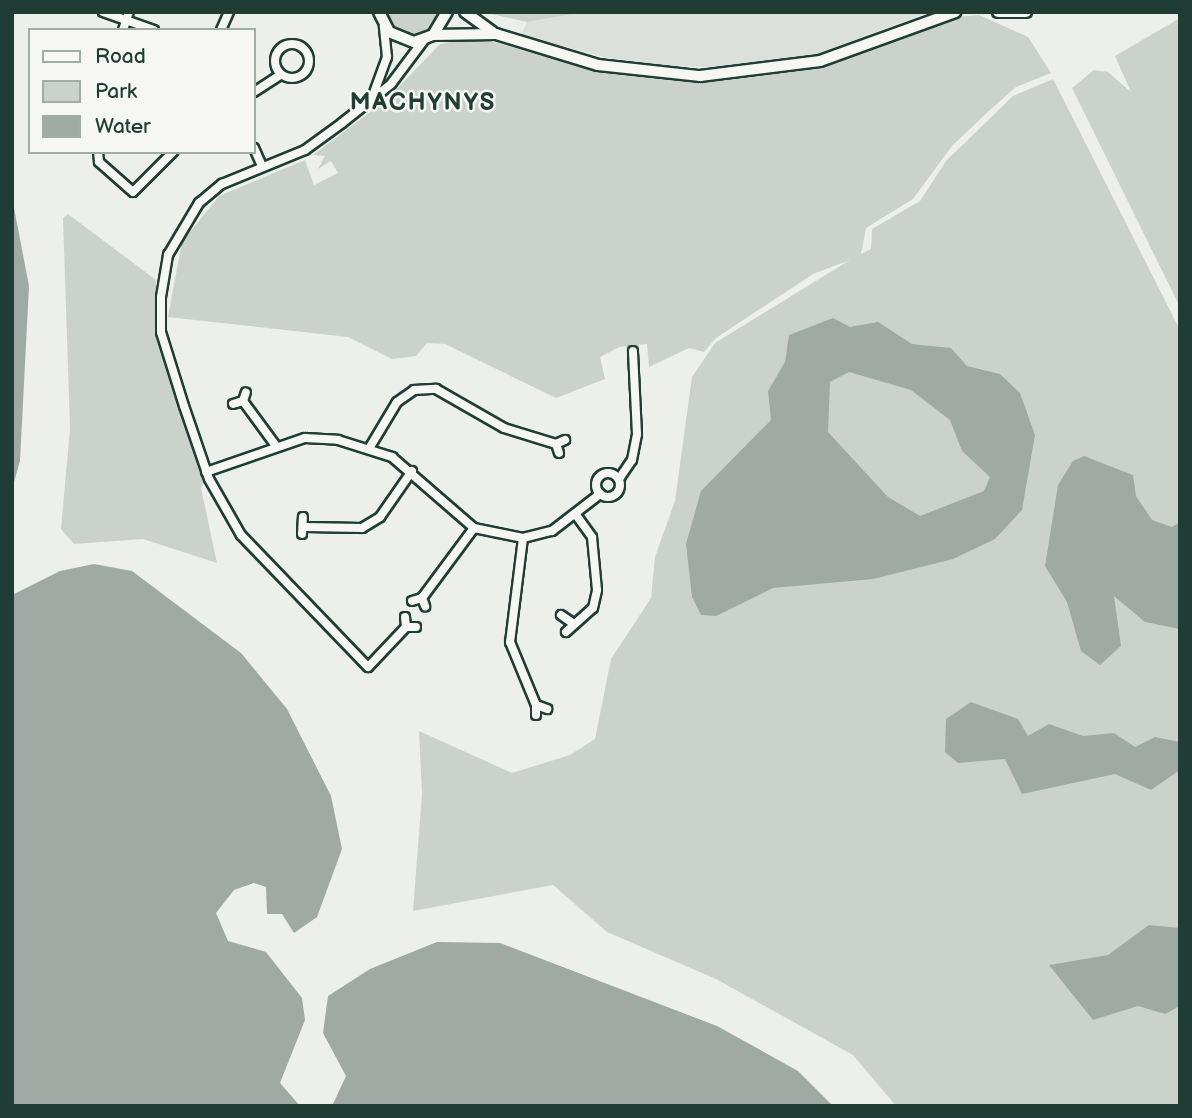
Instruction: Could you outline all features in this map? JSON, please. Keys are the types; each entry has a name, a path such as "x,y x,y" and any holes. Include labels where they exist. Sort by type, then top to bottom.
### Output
{"main road":[{"path":"429,38 447,12"},
{"path":"465,12 496,34 598,65 700,76 820,61 942,13 955,12"},
{"path":"998,12 1026,12"},
{"path":"379,17 403,40 496,34"}],"street":[{"path":"103,12 128,16 150,28"},
{"path":"222,28 229,12"},
{"path":"370,100 387,57 379,17"},
{"path":"405,617 411,627 368,667 241,534 206,472 163,340 163,278 175,238 199,203 262,166 305,149 370,100 429,38"},
{"path":"256,91 280,75 304,71 309,54 304,46 290,44 278,53 280,75"},
{"path":"256,152 262,166"},
{"path":"98,154 99,162 133,192 171,154"},
{"path":"600,494 614,496 619,478 632,460 637,433 633,352"},
{"path":"370,447 397,402 414,390 436,389 504,428 556,444 565,440"},
{"path":"243,401 246,392"},
{"path":"243,401 276,446"},
{"path":"233,404 243,401"},
{"path":"206,472 305,438 370,447 412,471 474,528 523,538 577,516 600,494"},
{"path":"556,444 559,453"},
{"path":"303,517 304,530 362,528 380,517 412,471"},
{"path":"600,494 596,484 602,474 619,478"},
{"path":"566,632 571,622 593,608 598,577 592,537 577,516"},
{"path":"412,601 423,602 474,528"},
{"path":"523,538 510,642 536,705 536,715"},
{"path":"561,615 571,622"},
{"path":"536,705 547,709"}],"shaded area":[{"path":"585,12 929,12 812,56 746,68 635,65 521,35 527,22"}],"green space":[{"path":"384,12 441,12 432,30 415,37 391,28"},
{"path":"483,12 585,12 527,22"},
{"path":"979,15 1028,37 1051,73 1016,87 952,146 913,199 866,228 861,254 871,249 872,229 920,201 946,161 1013,96 1053,79 1180,330 1180,1106 896,1106 853,1055 716,979 607,932 553,885 413,911 422,794 419,731 512,773 570,755 595,739 611,659 651,598 655,557 675,501 692,377 715,343 850,260 813,274 716,338 704,352 689,348 649,367 647,344 619,347 600,357 605,379 556,398 445,344 427,343 416,356 392,359 348,337 168,317 182,242 219,196 305,160 314,185 338,173 331,161 318,169 325,156 313,155 386,100 440,44 476,37 590,69 721,81 815,69 955,17"},
{"path":"1180,18 1180,307 1072,88 1094,70 1108,72 1131,92 1115,56"},
{"path":"68,214 156,280 157,330 206,479 201,488 217,563 143,539 74,544 61,529 70,428 63,218"}],"water":[{"path":"12,197 29,286 20,461 12,489"},
{"path":"833,318 850,327 878,322 912,344 951,348 967,366 1000,374 1020,393 1035,435 1022,510 995,539 953,559 873,579 773,588 716,616 701,615 692,597 686,544 701,491 771,420 768,391 785,362 789,335","holes":["849,372 911,390 950,420 962,451 990,477 984,491 920,516 888,497 828,432 830,382"]},
{"path":"1084,456 1133,475 1136,496 1152,520 1172,527 1180,522 1180,629 1145,622 1114,596 1121,646 1100,665 1081,651 1067,602 1045,566 1058,485 1073,461"},
{"path":"94,564 132,571 241,653 287,709 331,796 342,849 317,917 294,933 282,914 267,914 266,887 254,883 234,890 216,913 228,941 266,952 302,998 305,1020 280,1083 300,1106 12,1106 12,595 60,571"},
{"path":"971,702 1018,719 1028,736 1049,724 1083,736 1114,733 1135,747 1155,737 1180,742 1180,770 1151,790 1115,774 1022,794 1005,759 958,763 945,752 946,719"},
{"path":"1149,925 1180,928 1180,1006 1165,1014 1138,1006 1093,1020 1049,965 1108,955"},
{"path":"437,942 500,943 717,1026 798,1071 833,1106 332,1106 346,1076 323,1033 328,996 370,969"}],"district":[{"name":"MACHYNYS","path":"423,103"}]}
